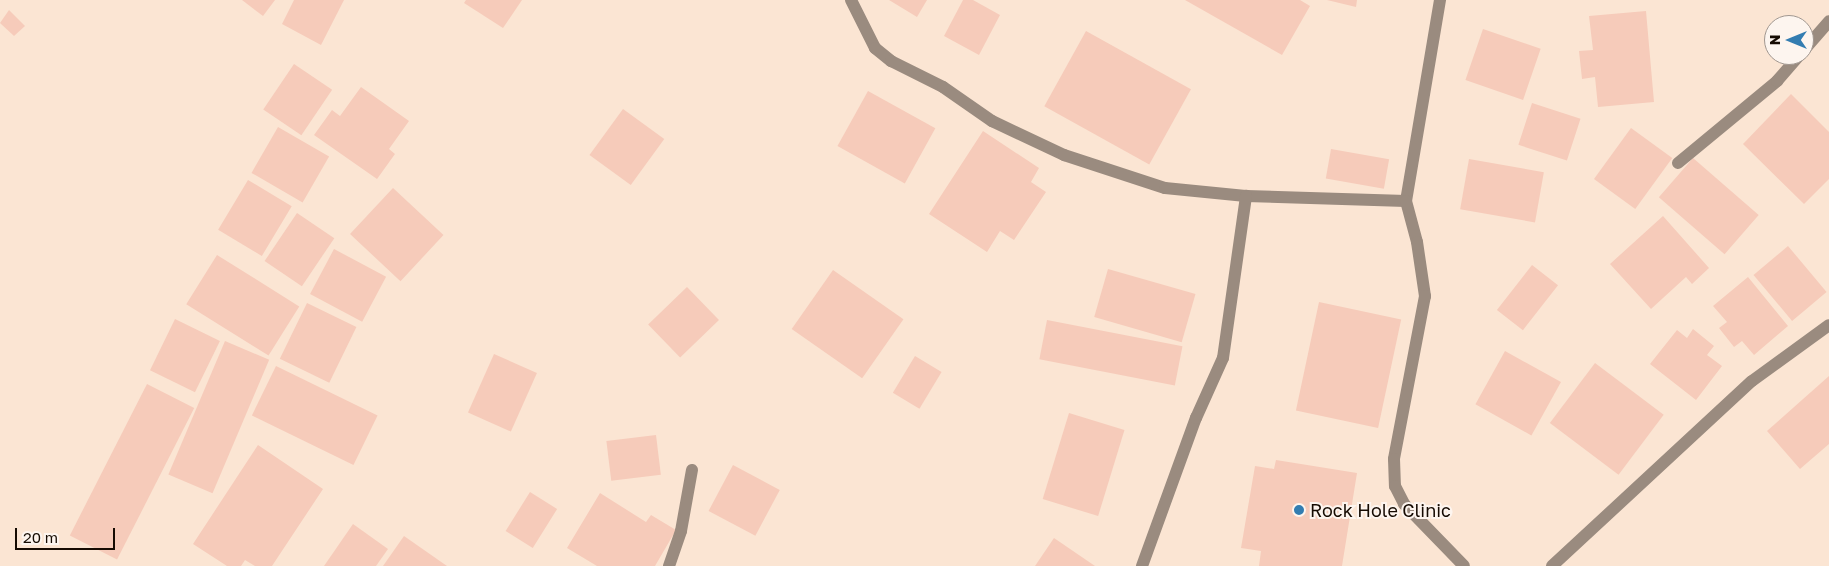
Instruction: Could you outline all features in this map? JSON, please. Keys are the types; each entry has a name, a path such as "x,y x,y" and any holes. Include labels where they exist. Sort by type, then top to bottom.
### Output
{"street":[{"path":"851,0 875,48 914,75 943,87 992,121 1064,155 1164,188 1246,196 1406,202"},
{"path":"1440,0 1406,202 1417,242 1425,296 1394,459 1395,486 1404,504 1464,566"},
{"path":"1814,38 1829,21"},
{"path":"1678,162 1777,81 1791,65"},
{"path":"1142,566 1196,418 1224,358 1246,196"},
{"path":"1552,566 1752,381 1829,325"},
{"path":"669,566 681,531 692,470"}],"building":[{"path":"242,0 275,0 263,16"},
{"path":"294,0 344,0 321,45 282,24"},
{"path":"466,0 522,0 503,28 464,3"},
{"path":"889,0 927,0 917,17"},
{"path":"963,0 973,0 1000,15 979,55 944,36"},
{"path":"1185,0 1300,0 1310,6 1282,55"},
{"path":"1327,0 1357,0 1356,7"},
{"path":"9,10 25,26 14,36 0,23"},
{"path":"1646,11 1654,102 1598,107 1595,77 1582,79 1579,51 1593,50 1589,16"},
{"path":"1483,29 1541,49 1523,100 1465,80"},
{"path":"1086,31 1191,89 1149,164 1044,106"},
{"path":"294,64 332,90 301,135 263,110"},
{"path":"361,87 409,121 389,149 395,154 377,179 314,135 332,110 340,116"},
{"path":"868,91 935,128 905,183 837,146"},
{"path":"1791,94 1829,132 1829,179 1804,204 1743,144"},
{"path":"1532,103 1581,119 1567,161 1518,145"},
{"path":"623,109 664,139 631,185 589,155"},
{"path":"278,127 329,156 303,202 252,173"},
{"path":"1631,128 1672,158 1635,209 1594,179"},
{"path":"983,131 1039,168 1031,182 1046,192 1014,240 1000,231 987,252 929,214"},
{"path":"1331,149 1389,159 1384,189 1326,179"},
{"path":"1693,158 1759,215 1725,254 1659,197"},
{"path":"1469,159 1544,172 1535,222 1460,209"},
{"path":"248,180 292,206 262,256 218,230"},
{"path":"393,188 443,235 400,281 350,234"},
{"path":"297,213 334,238 302,286 265,261"},
{"path":"1663,216 1709,268 1692,284 1686,277 1651,309 1610,264"},
{"path":"1788,246 1827,292 1792,321 1754,275"},
{"path":"334,249 386,277 362,322 310,294"},
{"path":"217,255 299,306 269,356 186,304"},
{"path":"1532,265 1558,285 1523,330 1497,310"},
{"path":"1108,269 1195,294 1182,342 1094,317"},
{"path":"833,270 903,319 862,378 792,329"},
{"path":"1748,277 1788,326 1754,355 1742,341 1734,347 1719,328 1727,322 1713,306"},
{"path":"687,287 719,320 680,358 648,325"},
{"path":"1319,302 1401,319 1378,428 1296,411"},
{"path":"307,303 356,327 329,383 280,359"},
{"path":"175,319 220,341 195,392 150,370"},
{"path":"1047,320 1182,346 1175,386 1039,359"},
{"path":"1693,329 1714,346 1707,355 1722,366 1696,400 1650,364 1677,330 1687,338"},
{"path":"225,341 269,360 213,493 168,474"},
{"path":"1505,351 1561,382 1531,435 1475,404"},
{"path":"494,354 537,373 511,432 468,412"},
{"path":"915,356 942,372 919,409 893,393"},
{"path":"1595,363 1664,415 1619,475 1550,423"},
{"path":"276,366 378,416 353,465 252,415"},
{"path":"1829,376 1829,444 1800,469 1767,431"},
{"path":"147,384 194,408 117,560 70,535"},
{"path":"1069,413 1124,430 1098,516 1043,499"},
{"path":"656,435 661,475 611,481 606,441"},
{"path":"258,445 323,489 272,566 255,566 245,560 241,566 227,566 193,544"},
{"name":"Rock Hole Clinic","path":"1276,460 1357,473 1342,566 1259,566 1261,551 1241,548 1255,466 1274,469"},
{"path":"733,465 780,490 755,536 709,511"},
{"path":"530,492 557,509 533,548 506,531"},
{"path":"600,493 646,522 651,515 676,530 655,566 597,566 567,548"},
{"path":"353,524 388,549 376,566 324,566"},
{"path":"404,536 447,566 383,566"},
{"path":"1054,538 1095,566 1035,566"}],"place":[{"name":"Rock Hole Clinic","path":"1299,510"}]}
